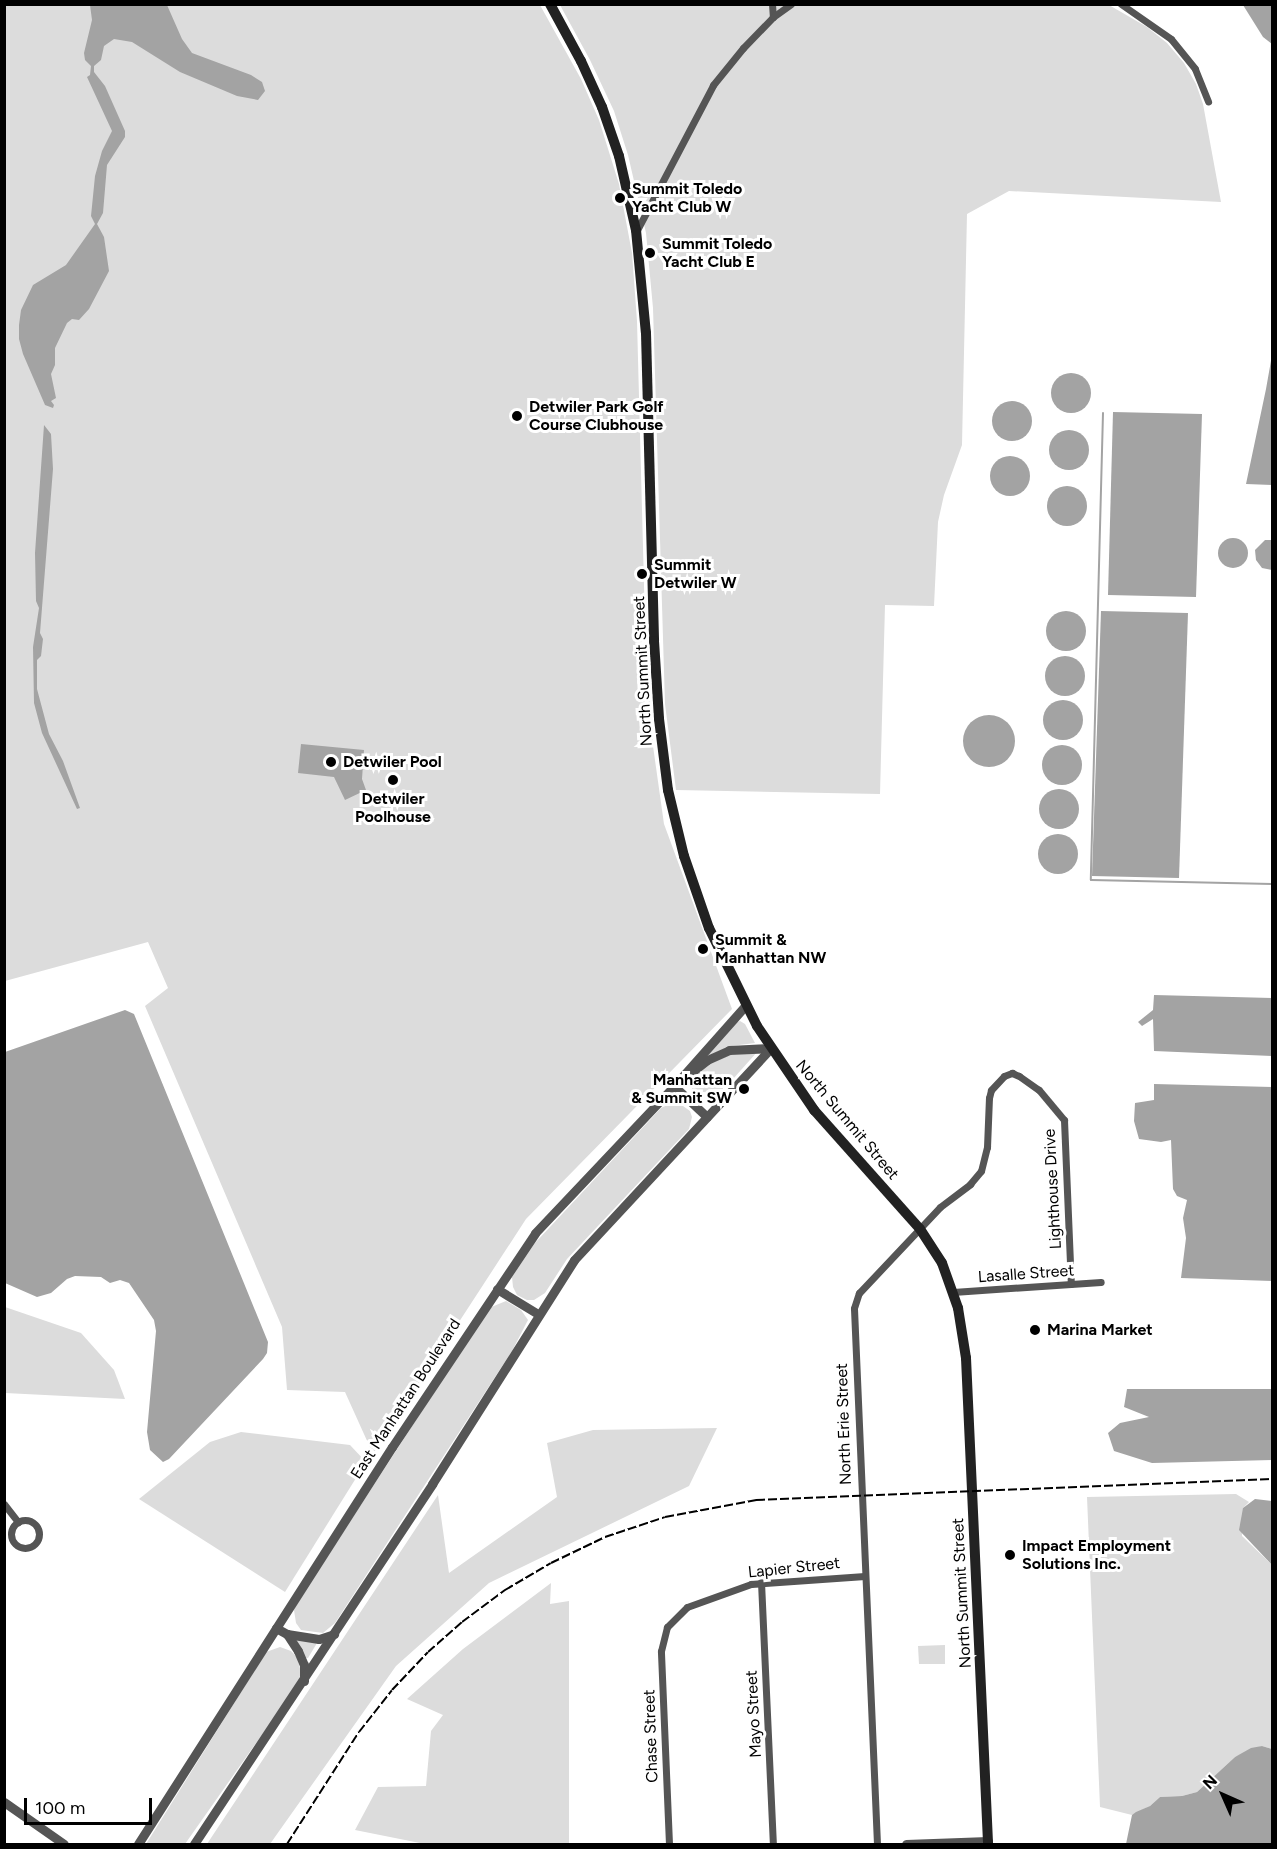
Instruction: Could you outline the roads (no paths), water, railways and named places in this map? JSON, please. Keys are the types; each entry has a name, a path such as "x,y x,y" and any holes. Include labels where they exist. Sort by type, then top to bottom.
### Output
{"main road":[{"name":"North Summit Street","path":"550,4 581,61 602,107 619,156 636,230 646,333 654,641 663,764 676,826 696,894 745,1006 814,1110 920,1229 942,1263 963,1327 988,1843"}],"street":[{"path":"772,4 773,17"},
{"path":"636,230 713,85 743,48 773,17 791,4"},
{"path":"1121,4 1172,39 1195,69 1208,101"},
{"name":"East Manhattan Boulevard","path":"138,1845 276,1628 535,1233 674,1086 745,1006"},
{"path":"707,1117 674,1086 707,1060 729,1050 771,1048"},
{"path":"194,1845 255,1750 280,1719 538,1314 580,1253 771,1048"},
{"name":"North Erie Street","path":"876,1845 854,1308 859,1293 950,1197 970,1184 981,1171 987,1147 987,1108 992,1090 1004,1076 1012,1074 1019,1076"},
{"name":"Lighthouse Drive","path":"1019,1076 1039,1090 1061,1115 1066,1126 1071,1284"},
{"name":"Lasalle Street","path":"953,1292 1101,1282"},
{"path":"497,1289 538,1314"},
{"path":"4,1504 18,1522"},
{"path":"32,1521 38,1528 39,1538 34,1546 20,1548 13,1542 11,1532 18,1522 32,1521"},
{"name":"Lapier Street","path":"667,1627 680,1612 696,1603 761,1582 865,1576"},
{"name":"Mayo Street","path":"761,1582 773,1845"},
{"name":"Chase Street","path":"667,1627 661,1651 669,1845"},
{"path":"276,1628 287,1634 319,1639 334,1634"},
{"path":"287,1634 304,1665 304,1681"},
{"path":"4,1802 64,1845"},
{"path":"906,1845 988,1843"}],"waterway":[{"path":"1103,413 1091,880 1272,884"}],"railway":[{"path":"287,1844 359,1732 392,1690 428,1652 462,1622 505,1590 551,1563 605,1537 665,1517 756,1500 1272,1479"}],"place":[{"name":"Summit Toledo Yacht Club W","path":"620,198"},
{"name":"Summit Toledo Yacht Club E","path":"650,253"},
{"name":"Detwiler Park Golf Course Clubhouse","path":"517,416"},
{"name":"Summit Detwiler W","path":"642,574"},
{"name":"Detwiler Pool","path":"331,762"},
{"name":"Detwiler Poolhouse","path":"393,780"},
{"name":"Summit & Manhattan NW","path":"703,949"},
{"name":"Manhattan & Summit SW","path":"744,1089"},
{"name":"Marina Market","path":"1035,1330"},
{"name":"Impact Employment Solutions Inc.","path":"1010,1555"}]}
